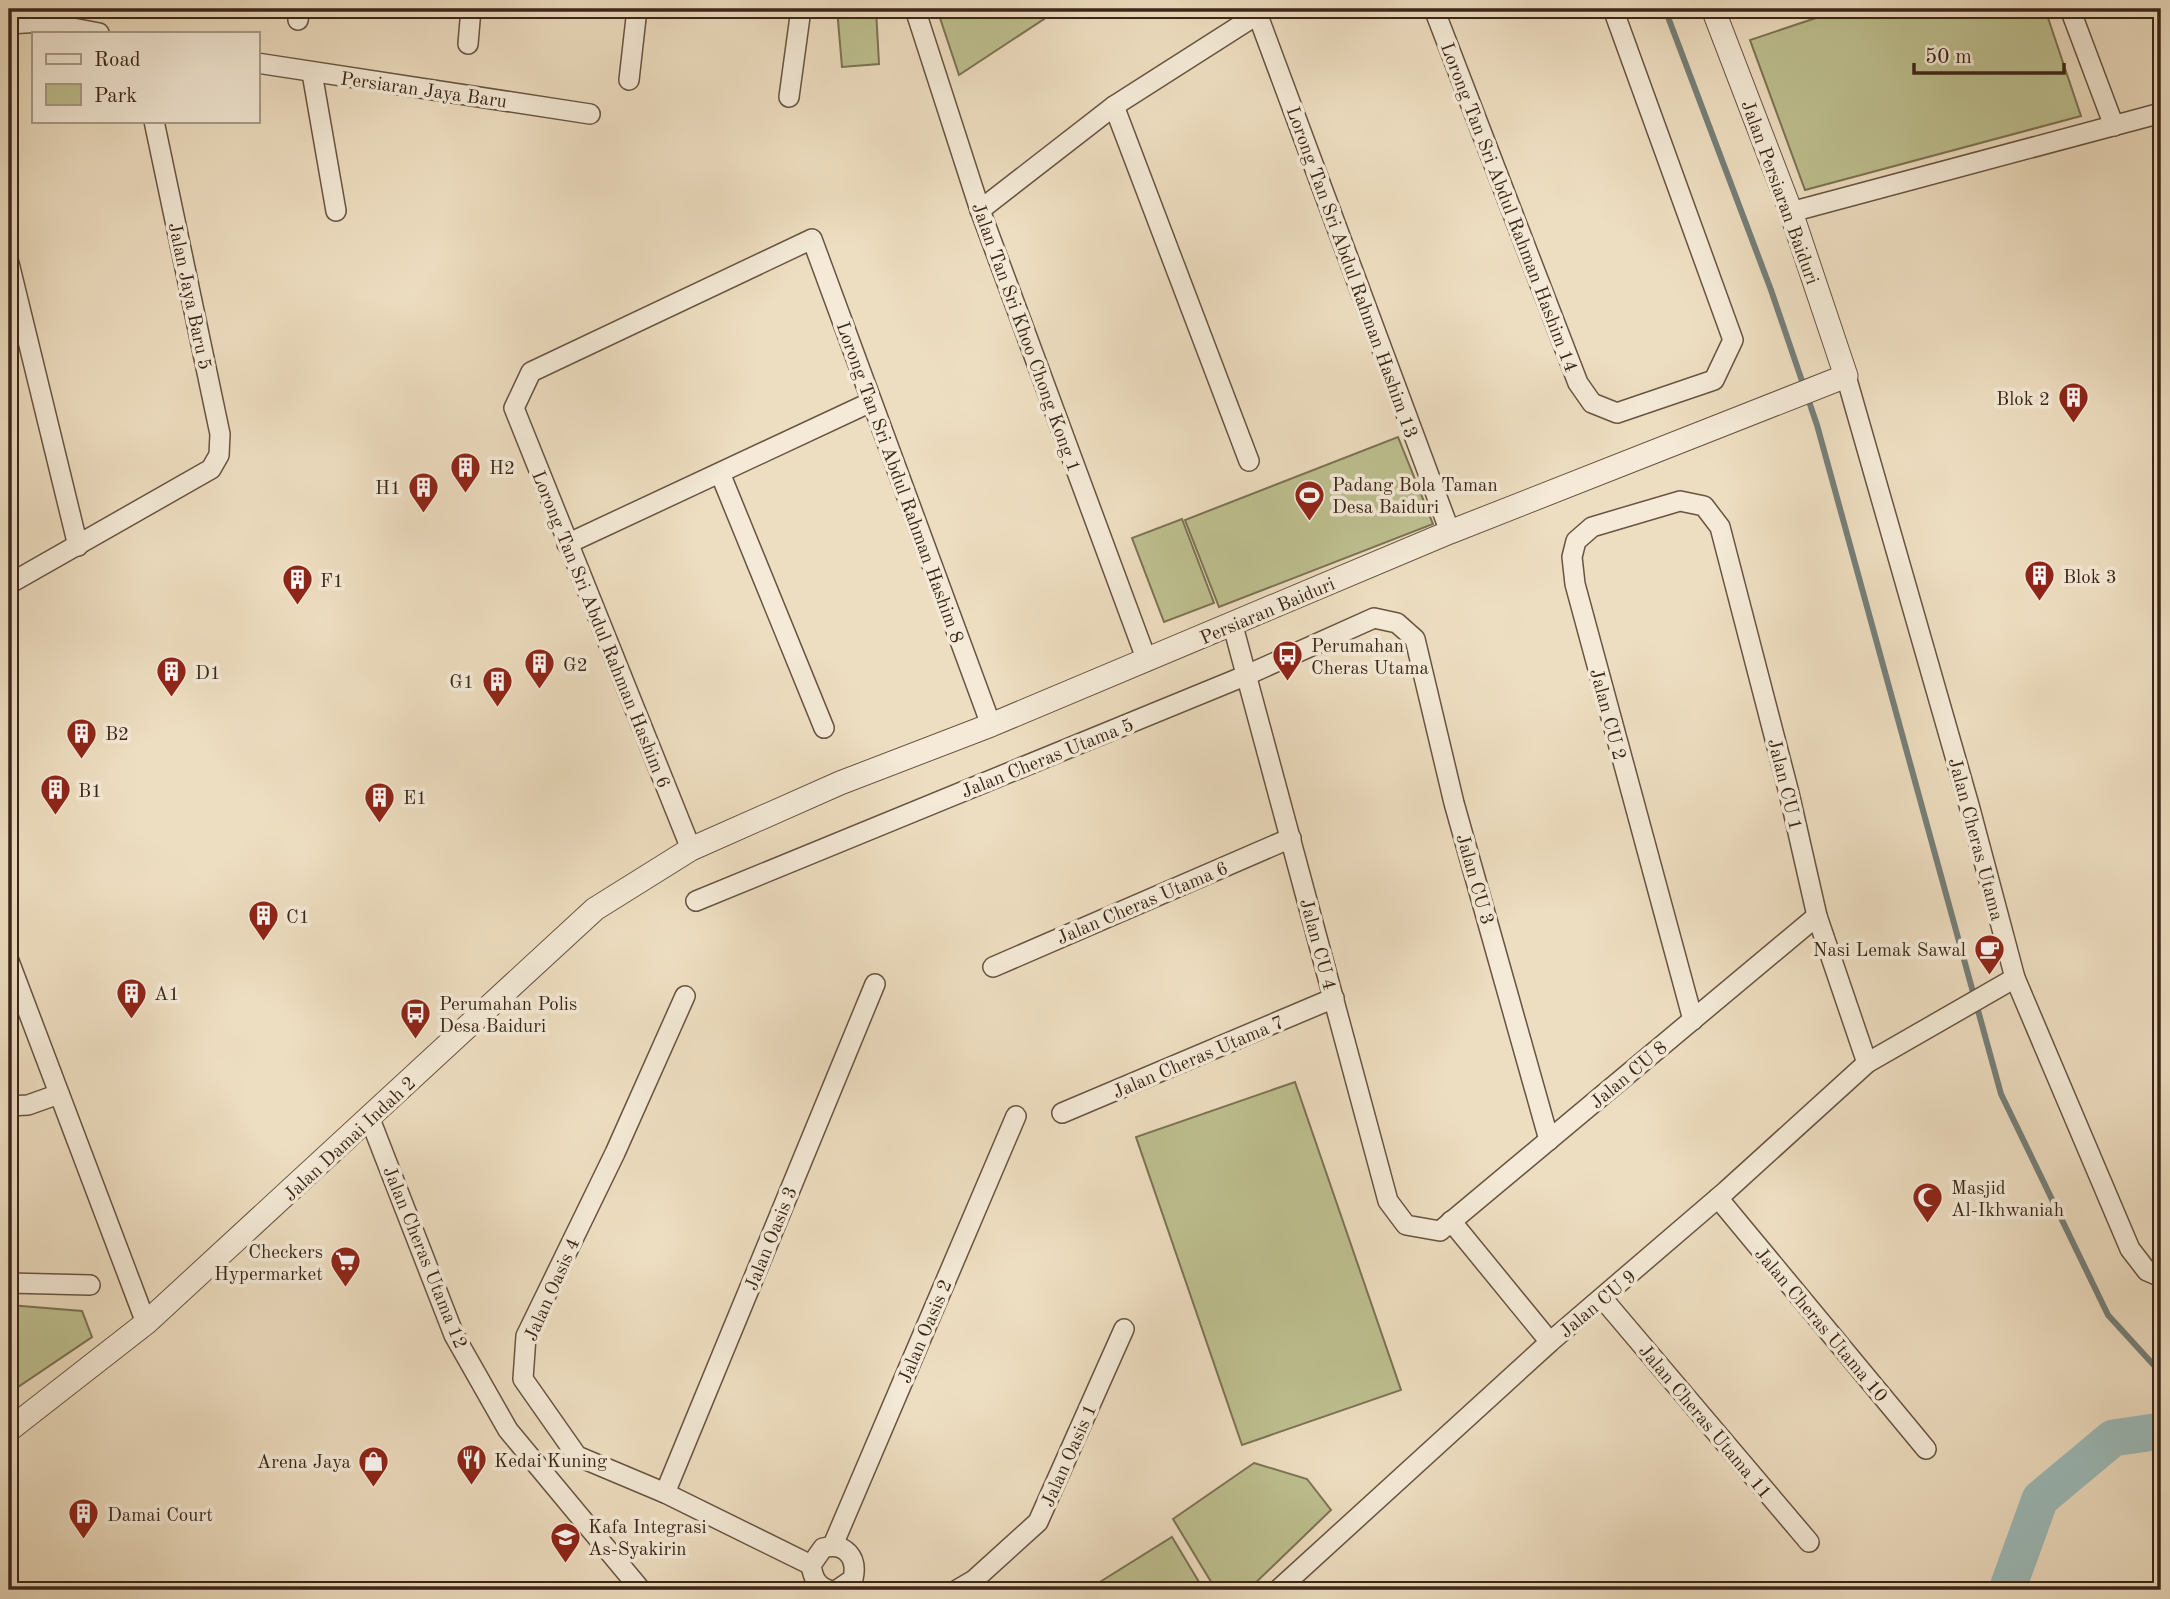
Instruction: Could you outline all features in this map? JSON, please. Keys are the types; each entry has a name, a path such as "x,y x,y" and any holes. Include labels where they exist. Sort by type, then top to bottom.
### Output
{"street":[{"path":"468,44 471,9"},
{"path":"629,80 637,9"},
{"path":"789,97 801,9"},
{"name":"Jalan Tan Sri Khoo Chong Kong 1","path":"915,9 980,210 1147,661"},
{"name":"Lorong Tan Sri Abdul Rahman Hashim 14","path":"1434,9 1578,383 1592,403 1617,413 1714,380 1733,340 1613,9"},
{"name":"Jalan Persiaran Baiduri","path":"1713,9 1791,212 1846,376"},
{"path":"2070,9 2114,126"},
{"path":"980,210 1114,106 1262,11"},
{"name":"Lorong Tan Sri Abdul Rahman Hashim 13","path":"1262,11 1450,532"},
{"path":"9,24 41,22 94,32"},
{"name":"Persiaran Jaya Baru","path":"259,63 590,114"},
{"path":"312,73 336,211"},
{"path":"1114,106 1248,461"},
{"path":"1791,212 2161,113"},
{"name":"Jalan Jaya Baru 5","path":"78,546 211,469 219,455 220,434 154,122"},
{"name":"Lorong Tan Sri Abdul Rahman Hashim 8","path":"514,408 531,372 812,239 991,725"},
{"path":"9,263 78,546 9,584"},
{"name":"Persiaran Baiduri","path":"691,849 840,783 991,725 1233,626 1450,532 1846,376"},
{"name":"Jalan Cheras Utama","path":"1846,376 1969,805 2015,978 2130,1248 2147,1271 2161,1277"},
{"path":"567,544 872,402"},
{"name":"Lorong Tan Sri Abdul Rahman Hashim 6","path":"514,408 691,849"},
{"path":"719,473 824,728"},
{"name":"Jalan CU 2","path":"1693,1020 1622,764 1575,584 1572,557 1576,541 1592,527 1680,501 1704,506"},
{"name":"Jalan CU 1","path":"1704,506 1720,527 1789,793 1817,916 1867,1063"},
{"name":"Jalan Cheras Utama 5","path":"696,901 1247,675 1374,618 1397,623"},
{"name":"Jalan CU 3","path":"1397,623 1415,639 1454,803 1549,1140"},
{"name":"Jalan CU 4","path":"1233,626 1388,1201 1406,1225 1445,1226"},
{"name":"Jalan Cheras Utama 6","path":"993,967 1291,838"},
{"name":"Jalan Damai Indah 2","path":"9,1430 146,1323 595,909 691,849"},
{"name":"Jalan CU 8","path":"1445,1226 1817,916"},
{"path":"9,961 146,1323"},
{"name":"Jalan CU 9","path":"1278,1590 1550,1342 1718,1198 1867,1063 2015,978"},
{"name":"Jalan Oasis 3","path":"664,1493 875,984"},
{"name":"Jalan Oasis 4","path":"685,996 615,1153 526,1336 523,1379 578,1456 664,1493 811,1564"},
{"name":"Jalan Cheras Utama 7","path":"1062,1113 1334,998"},
{"path":"9,1106 29,1105 59,1094"},
{"name":"Jalan Oasis 2","path":"833,1545 1016,1116"},
{"name":"Jalan Cheras Utama 12","path":"370,1119 454,1335 508,1430 641,1590"},
{"name":"Jalan Cheras Utama 10","path":"1718,1198 1926,1449"},
{"path":"1445,1226 1550,1342"},
{"path":"9,1283 90,1285"},
{"name":"Jalan Cheras Utama 11","path":"1603,1299 1809,1542"},
{"name":"Jalan Oasis 1","path":"957,1590 974,1580 1038,1522 1124,1329"},
{"path":"833,1545 844,1548 853,1556 856,1568 853,1579 834,1589 813,1577 811,1564 822,1548 833,1545"}],"green space":[{"path":"837,9 876,9 879,64 842,67"},
{"path":"937,9 1040,9 1044,19 959,75"},
{"path":"1843,9 2045,9 2081,116 1805,190 1750,40"},
{"name":"Padang Bola Taman Desa Baiduri","path":"1398,437 1433,524 1219,607 1185,520"},
{"path":"1182,519 1214,603 1164,622 1132,538"},
{"path":"1295,1082 1401,1390 1242,1445 1136,1137"},
{"path":"9,1305 82,1311 92,1337 9,1393"},
{"path":"1254,1463 1307,1479 1331,1510 1248,1590 1216,1590 1173,1519"},
{"path":"1172,1537 1199,1582 1186,1590 1098,1590 1095,1585"}],"waterway":[{"path":"1665,9 1771,290 1817,425 2001,1094 2108,1315 2161,1373"},
{"path":"2007,1590 2040,1499 2113,1438 2161,1431"}],"place":[{"name":"Blok 2","path":"2073,425"},
{"name":"H2","path":"466,494"},
{"name":"H1","path":"424,514"},
{"name":"Padang Bola Taman Desa Baiduri","path":"1309,522"},
{"name":"Blok 3","path":"2040,603"},
{"name":"F1","path":"297,607"},
{"name":"Perumahan Cheras Utama","path":"1288,683"},
{"name":"G2","path":"540,691"},
{"name":"D1","path":"172,699"},
{"name":"G1","path":"497,708"},
{"name":"B2","path":"82,760"},
{"name":"B1","path":"55,817"},
{"name":"E1","path":"380,824"},
{"name":"C1","path":"263,943"},
{"name":"Nasi Lemak Sawal","path":"1989,976"},
{"name":"A1","path":"131,1020"},
{"name":"Perumahan Polis Desa Baiduri","path":"416,1041"},
{"name":"Masjid Al-Ikhwaniah","path":"1928,1225"},
{"name":"Checkers Hypermarket","path":"346,1289"},
{"name":"Kedai Kuning","path":"471,1487"},
{"name":"Arena Jaya","path":"374,1488"},
{"name":"Damai Court","path":"84,1541"},
{"name":"Kafa Integrasi As-Syakirin","path":"565,1564"}]}
